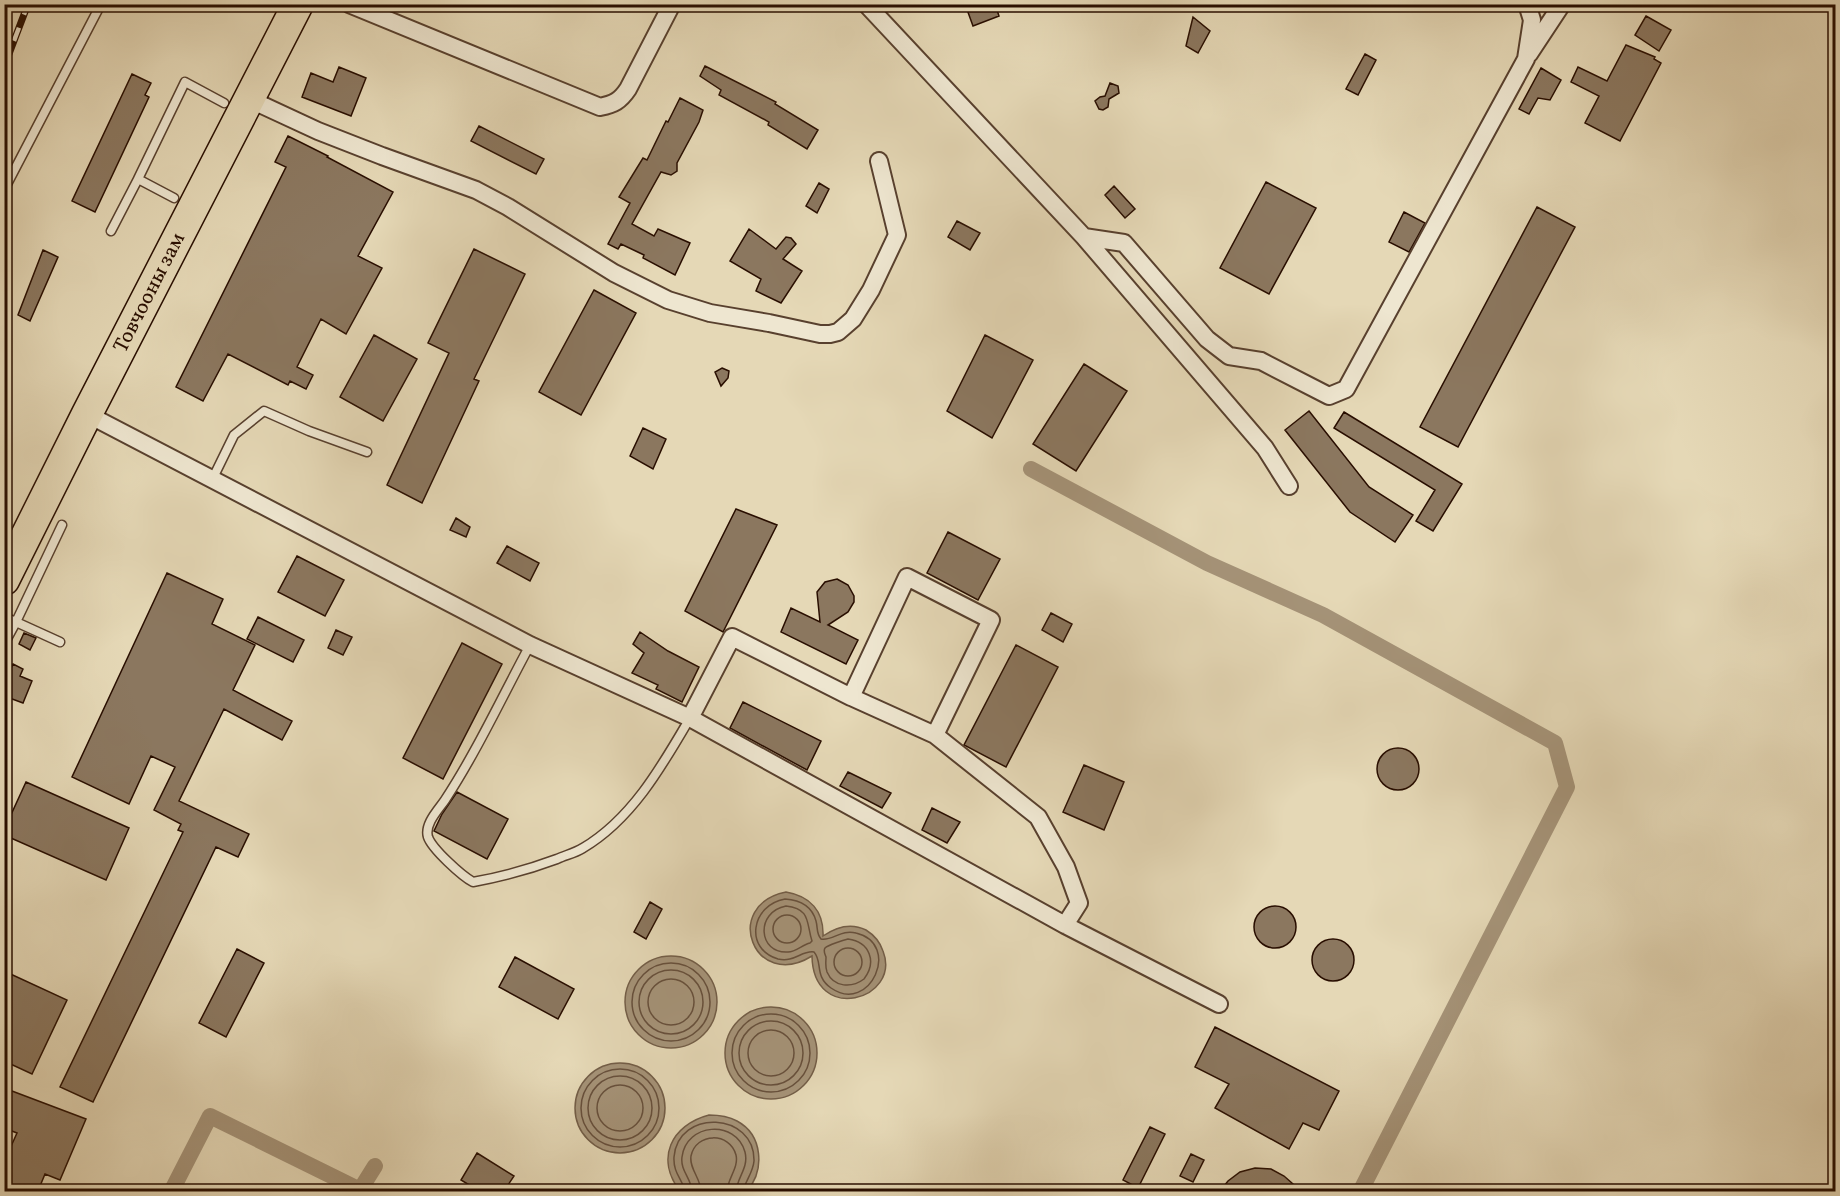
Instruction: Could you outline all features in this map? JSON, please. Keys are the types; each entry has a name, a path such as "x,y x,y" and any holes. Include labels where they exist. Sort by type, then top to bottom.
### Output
{"highway":[{"name":"Товчооны зам","path":"4,580 87,414 236,101 275,4"},
{"name":"Товчооны зам","path":"4,534 174,198 298,4"}],"street":[{"path":"350,4 600,106 614,104 622,99 672,4"},
{"path":"866,4 1084,237 1265,448 1289,486"},
{"path":"1526,59 1532,20 1527,4"},
{"path":"1084,237 1124,243 1208,339 1229,356 1262,361 1329,396 1346,389 1526,59 1562,4"},
{"path":"236,101 476,190 508,207 606,269 668,300 710,313 770,322 820,334 838,332 854,319 871,290 897,235 879,161"},
{"path":"87,414 530,645 690,718 1065,925 1220,1004"},
{"path":"851,697 907,577 991,620 935,735"},
{"path":"690,718 732,637 851,697 935,735 1038,817 1066,867 1079,903 1065,925"}],"lane":[{"path":"4,190 101,4"},
{"path":"111,231 185,82 236,101"},
{"path":"138,179 174,198"},
{"path":"212,480 234,435 264,411 309,431 368,452"},
{"path":"4,644 62,525"},
{"path":"4,617 60,642"},
{"path":"530,645 458,780 429,825 428,837 462,876 473,882 510,875 582,849 608,830 658,773 690,718"}],"water":[{"path":"786,892 802,897 814,906 821,919 823,936 838,928 854,926 874,936 883,951 885,968 880,982 869,992 855,998 840,998 826,991 816,978 812,956 792,964 774,963 761,955 753,942 750,927 754,913 766,900"},
{"path":"671,956 688,960 703,970 713,985 717,1002 713,1019 703,1034 688,1044 671,1048 654,1044 639,1034 629,1019 625,1002 629,985 639,970 654,960"},
{"path":"771,1007 788,1011 803,1021 813,1036 817,1053 813,1070 803,1085 788,1095 771,1099 754,1095 739,1085 729,1070 725,1053 729,1036 739,1021 754,1011"},
{"path":"611,1063 629,1063 645,1070 658,1083 665,1099 665,1117 658,1133 645,1146 629,1153 611,1153 595,1146 582,1133 575,1117 575,1099 582,1083 595,1070"},
{"path":"709,1115 734,1119 746,1127 752,1135 759,1163 753,1183 747,1191 680,1191 673,1179 668,1156 671,1145 685,1127"}],"building":[{"path":"965,4 995,4 999,16 973,26"},
{"path":"1646,16 1671,30 1659,51 1635,35"},
{"path":"1193,17 1210,31 1198,53 1186,46"},
{"path":"1626,45 1655,57 1654,59 1661,63 1620,141 1585,123 1599,96 1571,82 1578,67 1607,81"},
{"path":"1365,54 1376,60 1358,95 1346,89"},
{"path":"705,66 776,102 775,104 818,130 807,149 768,125 769,122 719,95 721,90 700,76"},
{"path":"339,67 366,78 351,116 302,97 311,73 333,82"},
{"path":"1541,68 1561,80 1550,100 1538,98 1529,114 1519,109"},
{"path":"132,74 151,83 145,95 149,97 95,212 72,201"},
{"path":"1110,83 1118,86 1119,93 1109,99 1108,107 1103,110 1099,109 1095,101 1105,96"},
{"path":"680,98 703,110 699,122 677,163 677,171 671,175 661,172 632,224 654,236 658,229 690,243 675,275 643,258 644,255 621,244 618,249 608,244 630,203 619,197 643,158 647,160"},
{"path":"479,126 544,159 536,174 471,141"},
{"path":"288,136 393,192 358,256 382,268 346,334 321,319 297,367 313,375 306,389 290,381 288,385 228,354 203,401 176,387 286,167 275,162"},
{"path":"1266,182 1316,208 1269,294 1220,268"},
{"path":"819,183 829,189 817,213 806,206"},
{"path":"1114,186 1135,209 1125,218 1105,195"},
{"path":"1537,207 1575,227 1458,447 1420,427"},
{"path":"1404,212 1425,223 1409,252 1389,242"},
{"path":"957,221 980,233 970,250 948,237"},
{"path":"749,229 776,249 786,237 791,238 796,244 783,259 802,271 781,303 756,291 761,279 730,261"},
{"path":"474,249 525,274 474,379 479,381 422,503 387,485 449,353 428,343"},
{"path":"43,250 58,257 30,321 18,315"},
{"path":"594,290 636,313 581,415 539,392"},
{"path":"374,335 417,359 383,421 340,397"},
{"path":"985,335 1033,360 992,438 947,411"},
{"path":"1084,364 1127,391 1076,471 1033,444"},
{"path":"722,368 729,371 728,378 721,386 715,372"},
{"path":"1309,411 1369,487 1413,515 1395,542 1350,512 1285,430"},
{"path":"1344,412 1462,484 1433,531 1416,521 1435,490 1334,428"},
{"path":"643,428 666,439 653,469 630,456"},
{"path":"736,509 777,525 723,632 685,611"},
{"path":"456,518 470,527 466,537 450,530"},
{"path":"948,532 1000,559 978,600 927,573"},
{"path":"507,546 539,563 530,581 497,563"},
{"path":"297,556 344,580 325,616 278,592"},
{"path":"167,573 223,599 212,624 255,645 233,690 292,721 282,740 224,709 179,801 249,834 238,857 216,847 93,1102 60,1087 183,832 178,830 181,824 154,810 175,767 151,756 129,804 72,777"},
{"path":"837,579 848,585 854,596 854,602 848,612 828,625 858,640 846,664 781,632 791,608 820,622 817,592 825,582"},
{"path":"1051,613 1072,624 1063,642 1042,630"},
{"path":"258,617 304,640 293,662 247,639"},
{"path":"336,630 352,637 343,655 328,648"},
{"path":"640,632 668,651 699,667 682,702 656,689 658,685 632,673 644,653 633,644"},
{"path":"24,633 36,638 30,650 19,644"},
{"path":"462,643 502,664 443,779 403,758"},
{"path":"1016,645 1058,667 1006,767 964,745"},
{"path":"13,664 23,669 20,676 32,681 23,703 4,696 4,684"},
{"path":"743,702 821,741 807,770 730,728"},
{"path":"1398,748 1413,754 1419,769 1413,784 1398,790 1383,784 1377,769 1383,754"},
{"path":"1084,765 1124,782 1104,830 1063,812"},
{"path":"848,772 891,793 882,808 840,786"},
{"path":"26,782 129,828 106,880 4,835 4,830"},
{"path":"457,792 508,819 487,859 434,831"},
{"path":"932,808 960,822 947,843 922,830"},
{"path":"650,902 662,909 646,939 634,932"},
{"path":"1275,906 1290,912 1296,927 1290,942 1275,948 1260,942 1254,927 1260,912"},
{"path":"1333,939 1348,945 1354,960 1348,975 1333,981 1318,975 1312,960 1318,945"},
{"path":"237,949 264,963 226,1037 199,1023"},
{"path":"515,957 574,989 558,1019 499,987"},
{"path":"4,971 67,1000 32,1074 4,1061"},
{"path":"1215,1027 1339,1091 1319,1130 1303,1123 1289,1149 1215,1108 1229,1084 1195,1067"},
{"path":"4,1088 86,1119 60,1180 45,1174 38,1191 4,1191 4,1162 17,1133 4,1128"},
{"path":"1150,1127 1165,1134 1138,1188 1123,1180"},
{"path":"477,1153 514,1176 504,1191 479,1191 461,1180"},
{"path":"1191,1154 1204,1160 1193,1182 1180,1176"},
{"path":"1255,1168 1271,1169 1284,1176 1301,1191 1220,1191 1240,1172"}],"waterway":[{"path":"1031,469 1207,563 1323,615 1555,743 1567,787 1360,1192"},
{"path":"171,1192 210,1116 360,1190 375,1166"}],"railway":[{"path":"4,67 28,4"}]}
